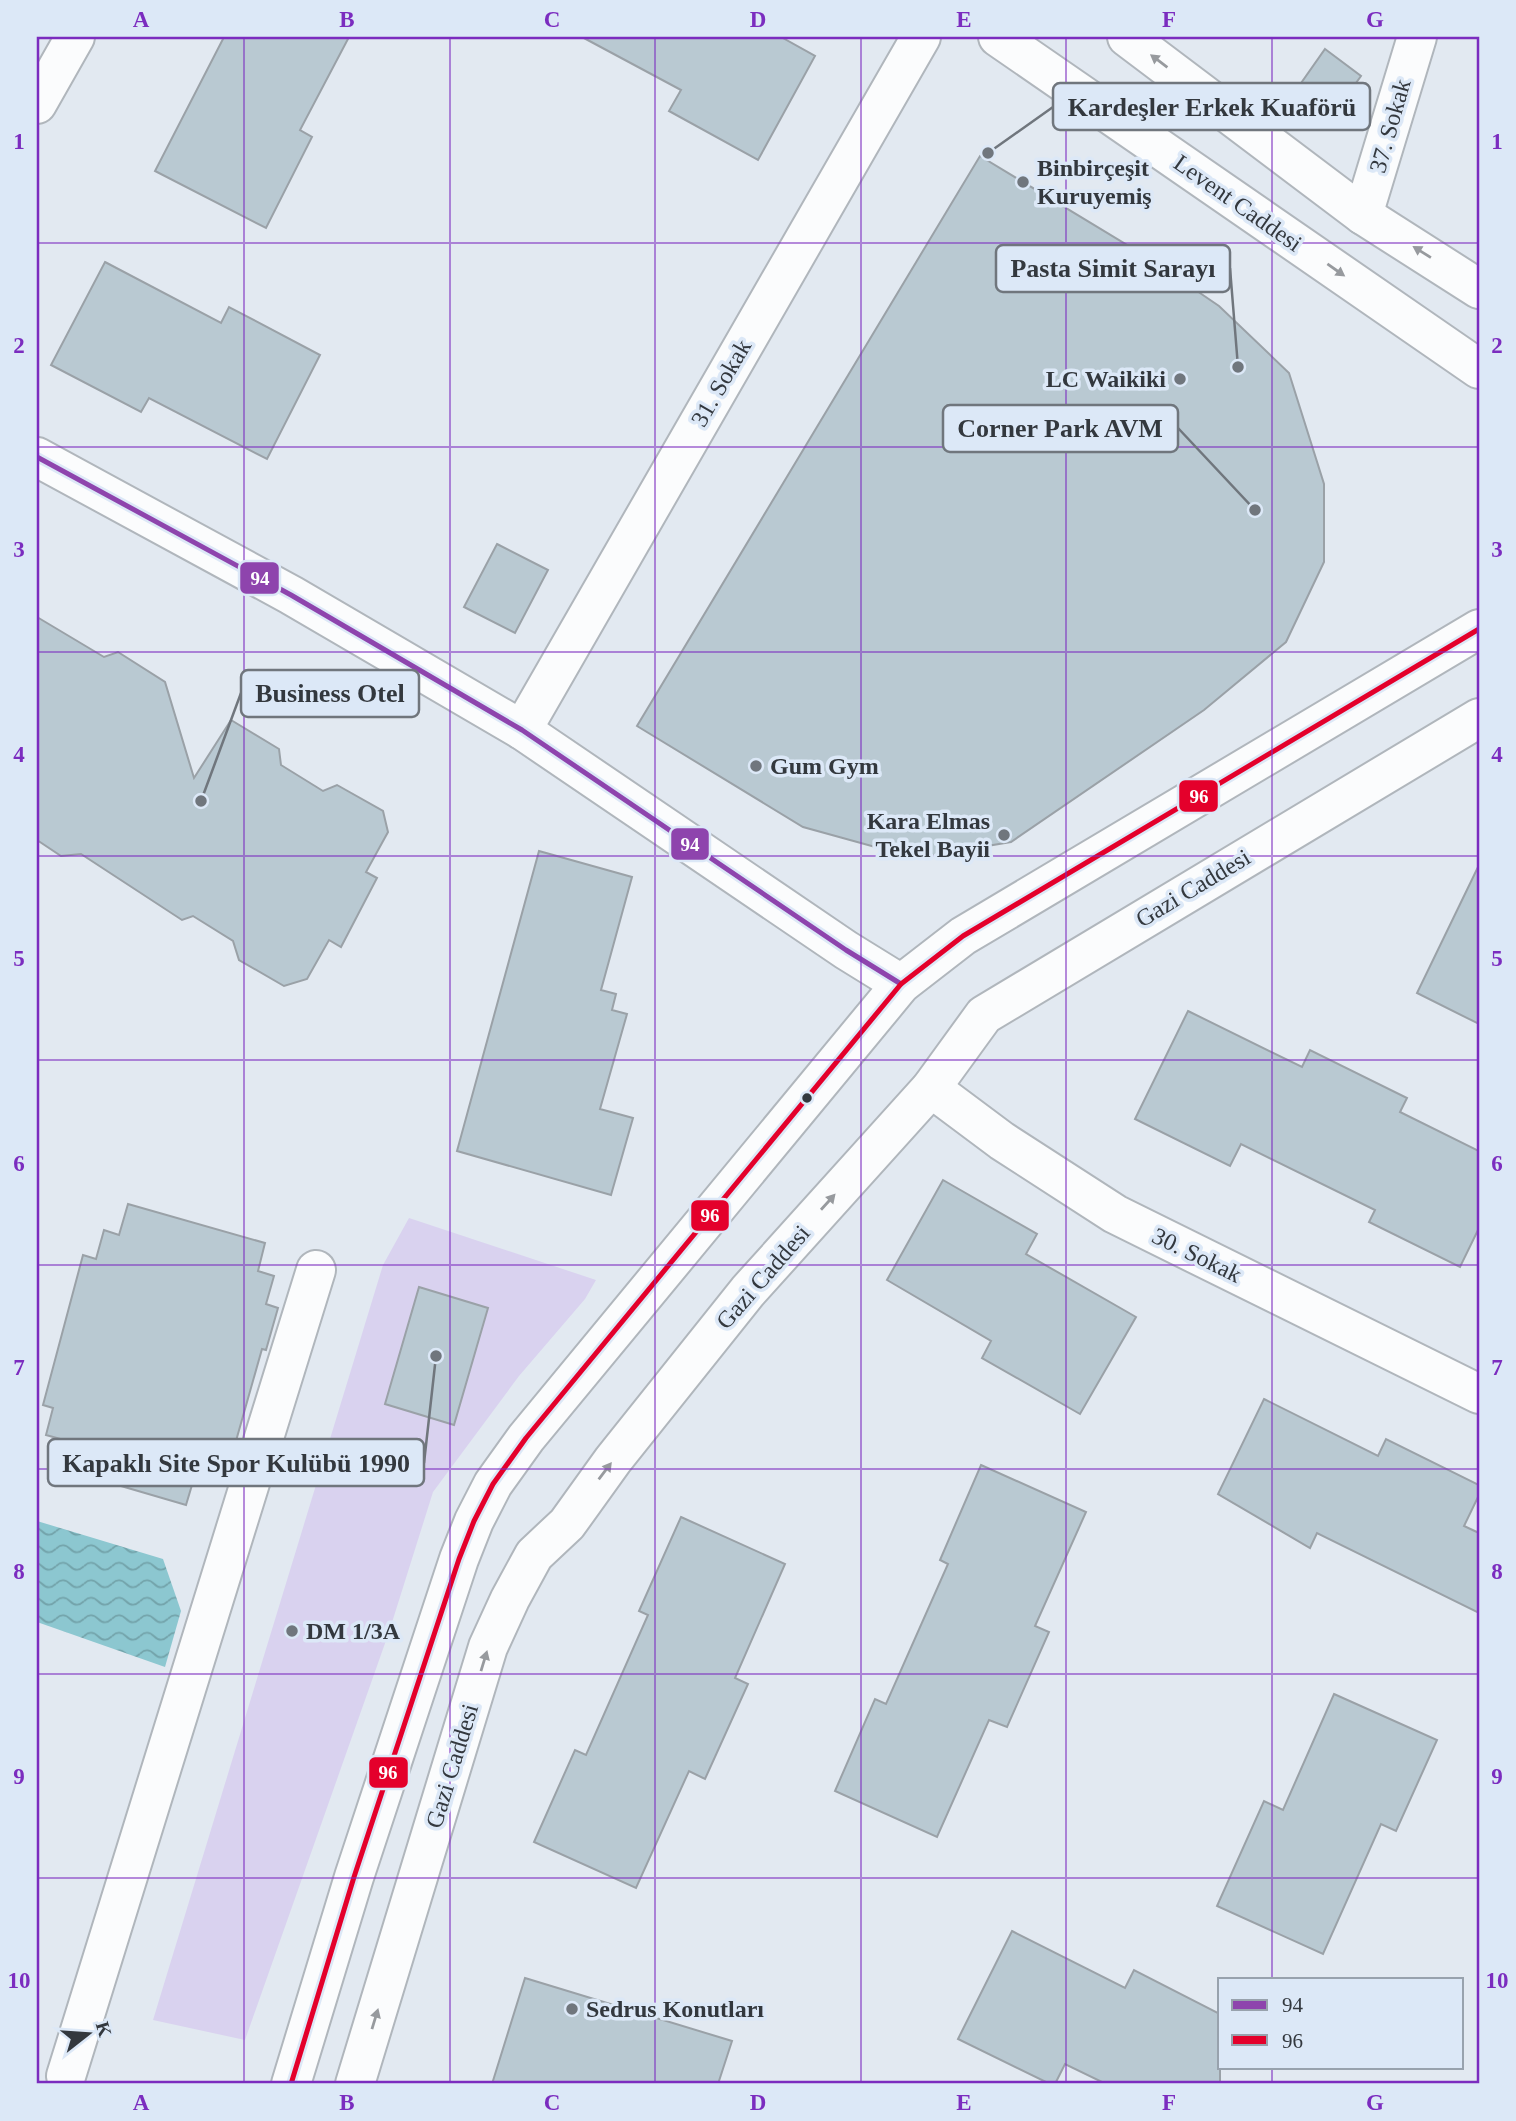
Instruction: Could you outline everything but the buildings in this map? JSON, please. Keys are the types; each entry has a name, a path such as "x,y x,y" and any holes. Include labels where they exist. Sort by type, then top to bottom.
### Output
{"street":[{"path":"37,104 75,37"},
{"name":"31. Sokak","path":"522,730 921,37"},
{"name":"Levent Caddesi","path":"998,37 1479,369"},
{"path":"1127,37 1363,215 1479,289"},
{"name":"37. Sokak","path":"1363,215 1417,37"},
{"path":"37,457 290,595 522,730 901,984"},
{"path":"291,2084 354,1877 459,1559 493,1484 526,1438 901,984 973,930 1479,629"},
{"name":"Gazi Caddesi","path":"355,2084 488,1647 510,1599 534,1555 567,1524 613,1460 748,1291 931,1088 984,1015 1479,718"},
{"name":"30. Sokak","path":"931,1088 1002,1141 1115,1214 1479,1394"},
{"path":"66,2077 316,1270"}],"shaded area":[{"path":"409,1218 596,1280 585,1299 519,1376 433,1492 389,1632 245,2040 153,2020 383,1265"}],"water":[{"path":"37,1521 163,1559 181,1611 165,1667 37,1622"}],"transit line":[{"name":"94","path":"37,457 291,595 522,730 846,950 901,984"},
{"name":"96","path":"291,2084 354,1877 459,1559 493,1484 526,1438 901,984 963,936 1479,629"}],"place":[{"name":"Kardeşler Erkek Kuaförü","path":"988,153"},
{"name":"Binbirçeşit Kuruyemiş","path":"1023,182"},
{"name":"Pasta Simit Sarayı","path":"1238,367"},
{"name":"LC Waikiki","path":"1180,379"},
{"name":"Corner Park AVM","path":"1255,510"},
{"name":"Gum Gym","path":"756,766"},
{"name":"Business Otel","path":"201,801"},
{"name":"Kara Elmas Tekel Bayii","path":"1004,835"},
{"name":"Kapaklı Site Spor Kulübü 1990","path":"436,1356"},
{"name":"DM 1/3A","path":"292,1631"},
{"name":"Sedrus Konutları","path":"572,2009"}]}
